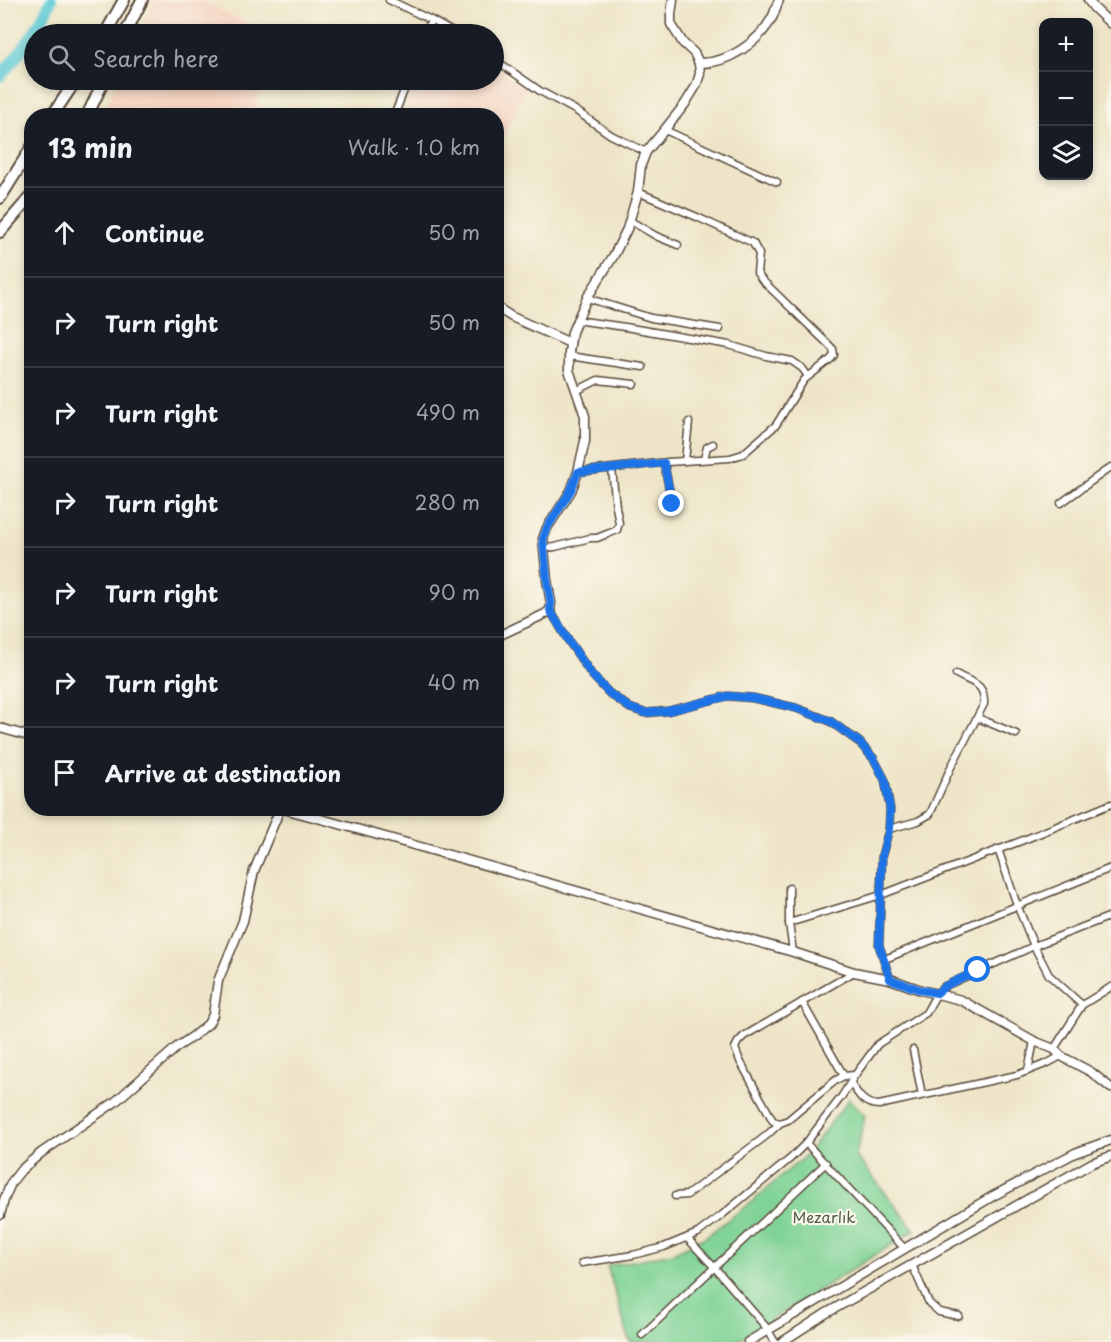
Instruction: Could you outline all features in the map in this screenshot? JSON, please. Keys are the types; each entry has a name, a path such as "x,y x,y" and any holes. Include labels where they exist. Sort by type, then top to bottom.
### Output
{"highway":[{"path":"111,24 124,0"},
{"path":"130,24 142,0"},
{"path":"60,108 70,90"},
{"path":"91,108 99,90"},
{"path":"0,198 24,160"},
{"path":"0,232 24,204"}],"street":[{"path":"389,0 438,24"},
{"path":"673,0 672,24 682,43 694,53 699,63 700,74 696,86 665,130 646,152 640,165 638,192 627,229 587,298 572,332 569,370 585,416 585,441 571,490 547,528 543,539 550,610 592,675 609,693 630,708 645,713 668,711 728,696 753,698 796,708 830,721 859,742 874,759 885,780 890,809 889,829 882,855 879,945 890,979"},
{"path":"699,63 727,58 747,46 759,35 771,18 778,0"},
{"path":"1088,0 1111,24"},
{"path":"429,24 431,20"},
{"path":"504,67 611,135 646,152"},
{"path":"397,108 404,90"},
{"path":"665,130 777,182"},
{"path":"578,472 730,458 743,454 776,425 804,380 834,355 833,349 762,280 757,273 759,254 753,243 638,192"},
{"path":"629,220 656,236 678,245"},
{"path":"587,298 651,318 720,329"},
{"path":"504,312 570,343"},
{"path":"576,320 729,345 792,361 808,376"},
{"path":"569,356 644,367"},
{"path":"576,391 598,380 634,384"},
{"path":"685,462 688,422"},
{"path":"704,459 707,447 713,444"},
{"path":"664,463 672,504"},
{"path":"1061,503 1111,467"},
{"path":"545,548 597,538 616,530 619,523 612,469"},
{"path":"504,633 550,610"},
{"path":"889,829 918,821 930,814 951,767 978,718 984,704 982,690 976,683 956,674"},
{"path":"978,718 1016,734"},
{"path":"0,728 24,735"},
{"path":"789,923 881,895 1111,804"},
{"path":"0,1215 3,1200 11,1183 21,1170 41,1153 116,1102 177,1047 208,1024 213,1015 218,981 243,921 254,871 281,816"},
{"path":"310,816 793,952 854,972 890,979 961,1000 1058,1052 1091,1072 1111,1088"},
{"path":"998,849 1017,905 1048,975 1083,1005"},
{"path":"885,959 1111,868"},
{"path":"789,888 789,923 793,952"},
{"path":"582,1263 633,1255 664,1247 698,1233 791,1158 806,1143 878,1044 926,1013 937,993 945,986 1034,946 1111,916"},
{"path":"780,1123 773,1121 735,1048 744,1036 854,972"},
{"path":"851,1083 863,1100 870,1105 879,1105 1017,1076 1048,1063 1058,1052 1083,1005 1111,987"},
{"path":"802,1002 844,1076"},
{"path":"1028,1071 1034,1041"},
{"path":"914,1050 922,1095"},
{"path":"675,1196 687,1195 766,1137 780,1123 788,1120 836,1080 844,1076 855,1075"},
{"path":"748,1342 993,1196 1075,1153 1111,1140"},
{"path":"806,1143 905,1249"},
{"path":"782,1342 825,1314 1092,1163 1111,1156"},
{"path":"642,1335 826,1164"},
{"path":"687,1238 768,1330 775,1342"},
{"path":"912,1265 929,1303 939,1312 959,1316"}],"shaded area":[{"path":"154,0 200,0 249,24 143,24"},
{"path":"504,75 526,89 504,134 504,108 406,108 412,90 504,90"},
{"path":"113,90 260,90 256,108 107,108"}],"green space":[{"name":"Mezarlık","path":"849,1099 865,1116 856,1156 915,1230 736,1342 630,1342 607,1266 673,1253 705,1237 749,1204 806,1155"}],"waterway":[{"path":"39,24 51,0"},
{"path":"0,76 24,46"}],"route":[{"path":"672,504 664,463 578,472 571,490 547,528 543,539 550,610 568,640 592,675 609,693 630,708 645,713 689,707 728,696 753,698 796,708 830,721 859,742 874,759 885,780 890,809 889,829 882,855 879,945 890,979 937,993 945,986 978,970"}]}
